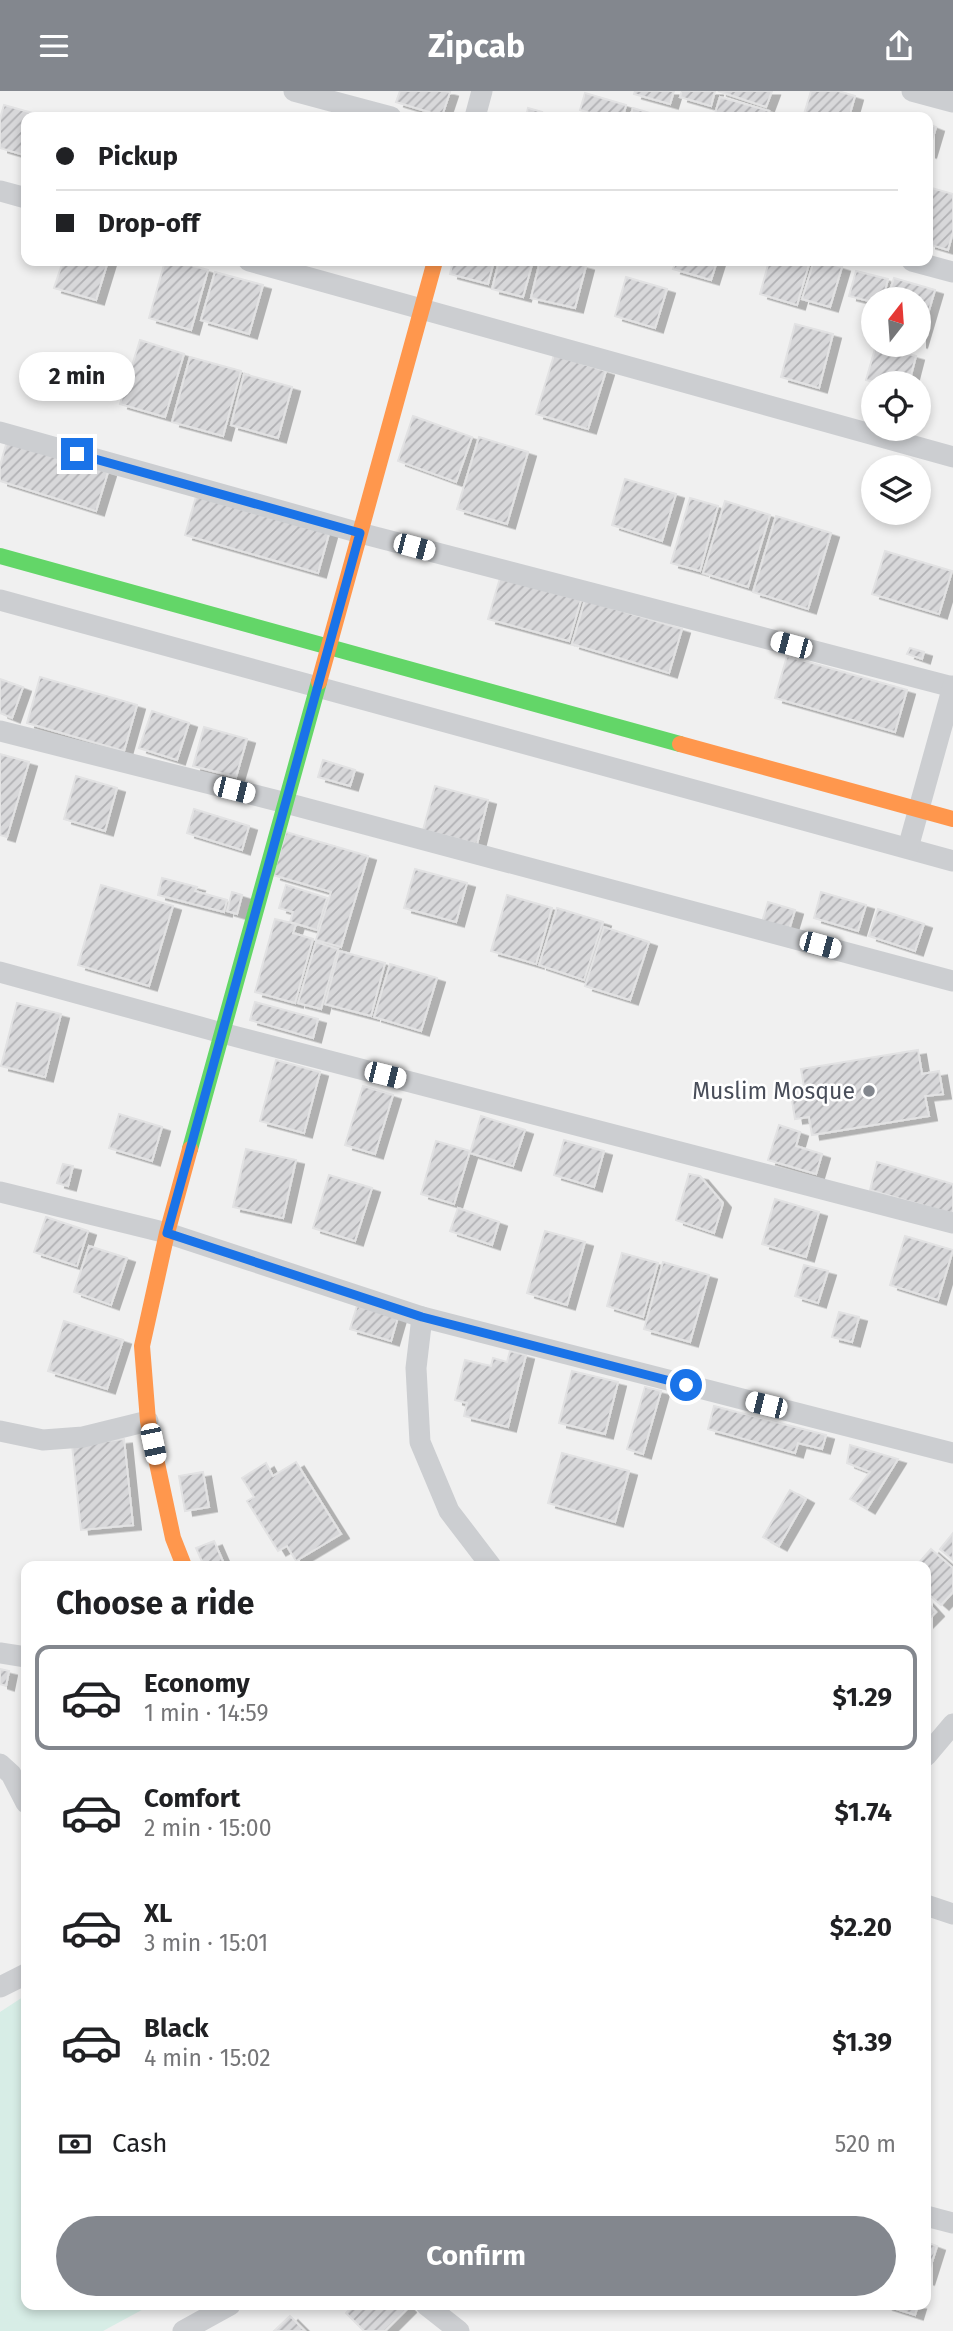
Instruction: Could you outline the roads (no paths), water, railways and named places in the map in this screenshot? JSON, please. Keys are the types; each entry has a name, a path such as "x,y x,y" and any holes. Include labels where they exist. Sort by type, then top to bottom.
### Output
{"street":[{"path":"294,91 372,112"},
{"path":"476,112 482,91"},
{"path":"912,91 953,102"},
{"path":"0,191 21,197"},
{"path":"267,266 953,457"},
{"path":"182,1561 173,1538 148,1421 142,1346 167,1233 434,266"},
{"path":"931,266 953,272"},
{"path":"0,432 360,533 953,687 908,848"},
{"path":"0,556 953,819"},
{"path":"0,600 953,861"},
{"path":"0,731 286,803 953,981"},
{"path":"0,972 222,1033 953,1223"},
{"path":"0,1192 167,1233 422,1317 953,1453"},
{"path":"422,1317 416,1368 419,1442 449,1511 487,1561"},
{"path":"0,1431 43,1440 83,1437 148,1421"},
{"path":"0,1653 21,1656"},
{"path":"931,1750 953,1724"},
{"path":"0,1764 11,1774 21,1793"},
{"path":"931,1907 953,1914"},
{"path":"0,1987 21,1976"},
{"path":"931,2216 953,2223"},
{"path":"186,2330 221,2310"},
{"path":"432,2310 459,2331"}],"place":[{"name":"Muslim Mosque","path":"869,1091"}]}
